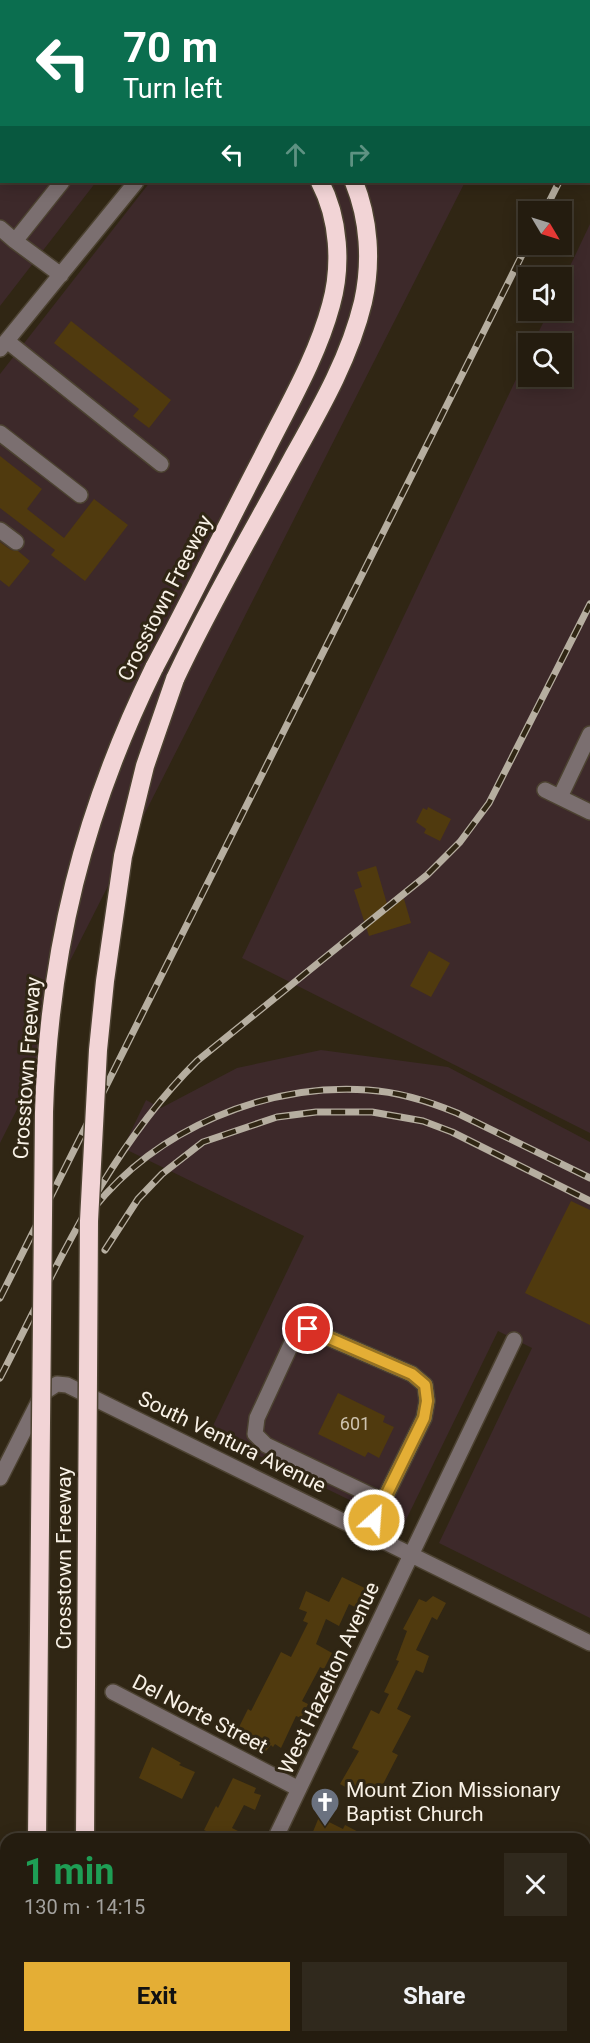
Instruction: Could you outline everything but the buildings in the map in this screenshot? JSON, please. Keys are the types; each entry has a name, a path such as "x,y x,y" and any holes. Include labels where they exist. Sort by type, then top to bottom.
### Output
{"highway":[{"name":"Crosstown Freeway","path":"37,1833 44,1112 49,1019 63,928 85,838 116,752 154,668 285,412 322,334 332,304 338,258 330,208 320,183"},
{"name":"Crosstown Freeway","path":"85,1833 89,1221 98,1050 105,981 123,856 145,766 176,679 218,595 310,426 355,331 363,300 368,258 361,198 354,183"}],"street":[{"path":"15,241 61,183"},
{"path":"135,183 3,345 161,464"},
{"path":"0,228 61,275"},
{"path":"0,433 80,495"},
{"path":"0,530 16,542"},
{"path":"560,797 590,734"},
{"path":"545,790 590,812"},
{"path":"367,1533 383,1501 424,1418 427,1401 425,1385 412,1374 308,1329 295,1336 257,1418 255,1434 266,1445 383,1501"},
{"name":"West Hazelton Avenue","path":"278,1833 514,1340"},
{"name":"South Ventura Avenue","path":"0,1478 34,1409 47,1389 57,1384 73,1387 590,1643"},
{"name":"Del Norte Street","path":"113,1692 299,1789"}],"shaded area":[{"path":"0,183 95,183 0,306"},
{"path":"149,183 464,183 39,1022 56,1032 0,1143 0,374"},
{"path":"590,224 590,1133 242,958 518,375 518,387 572,387 572,333 538,333 544,321 572,321 572,267 570,267"},
{"path":"321,1050 448,1067 590,1142 590,1618 439,1543 532,1348 498,1331 403,1526 210,1432 304,1236 123,1148 146,1100 161,1108 237,1068"}],"railway":[{"path":"550,201 558,183"},
{"path":"0,1298 522,255"},
{"path":"0,1378 86,1211 136,1132 197,1061 427,875 460,842 489,803 590,604"},
{"path":"93,1209 119,1181 148,1156 181,1134 253,1103 291,1094 329,1090 380,1091 435,1105 457,1113 590,1178"},
{"path":"105,1250 138,1199 162,1174 203,1142 277,1117 316,1112 372,1112 423,1121 452,1132 590,1201"}],"place":[{"name":"Mount Zion Missionary Baptist Church","path":"325,1828"}],"route":[{"path":"308,1329 412,1374 425,1385 427,1401 424,1418 374,1520"}]}
